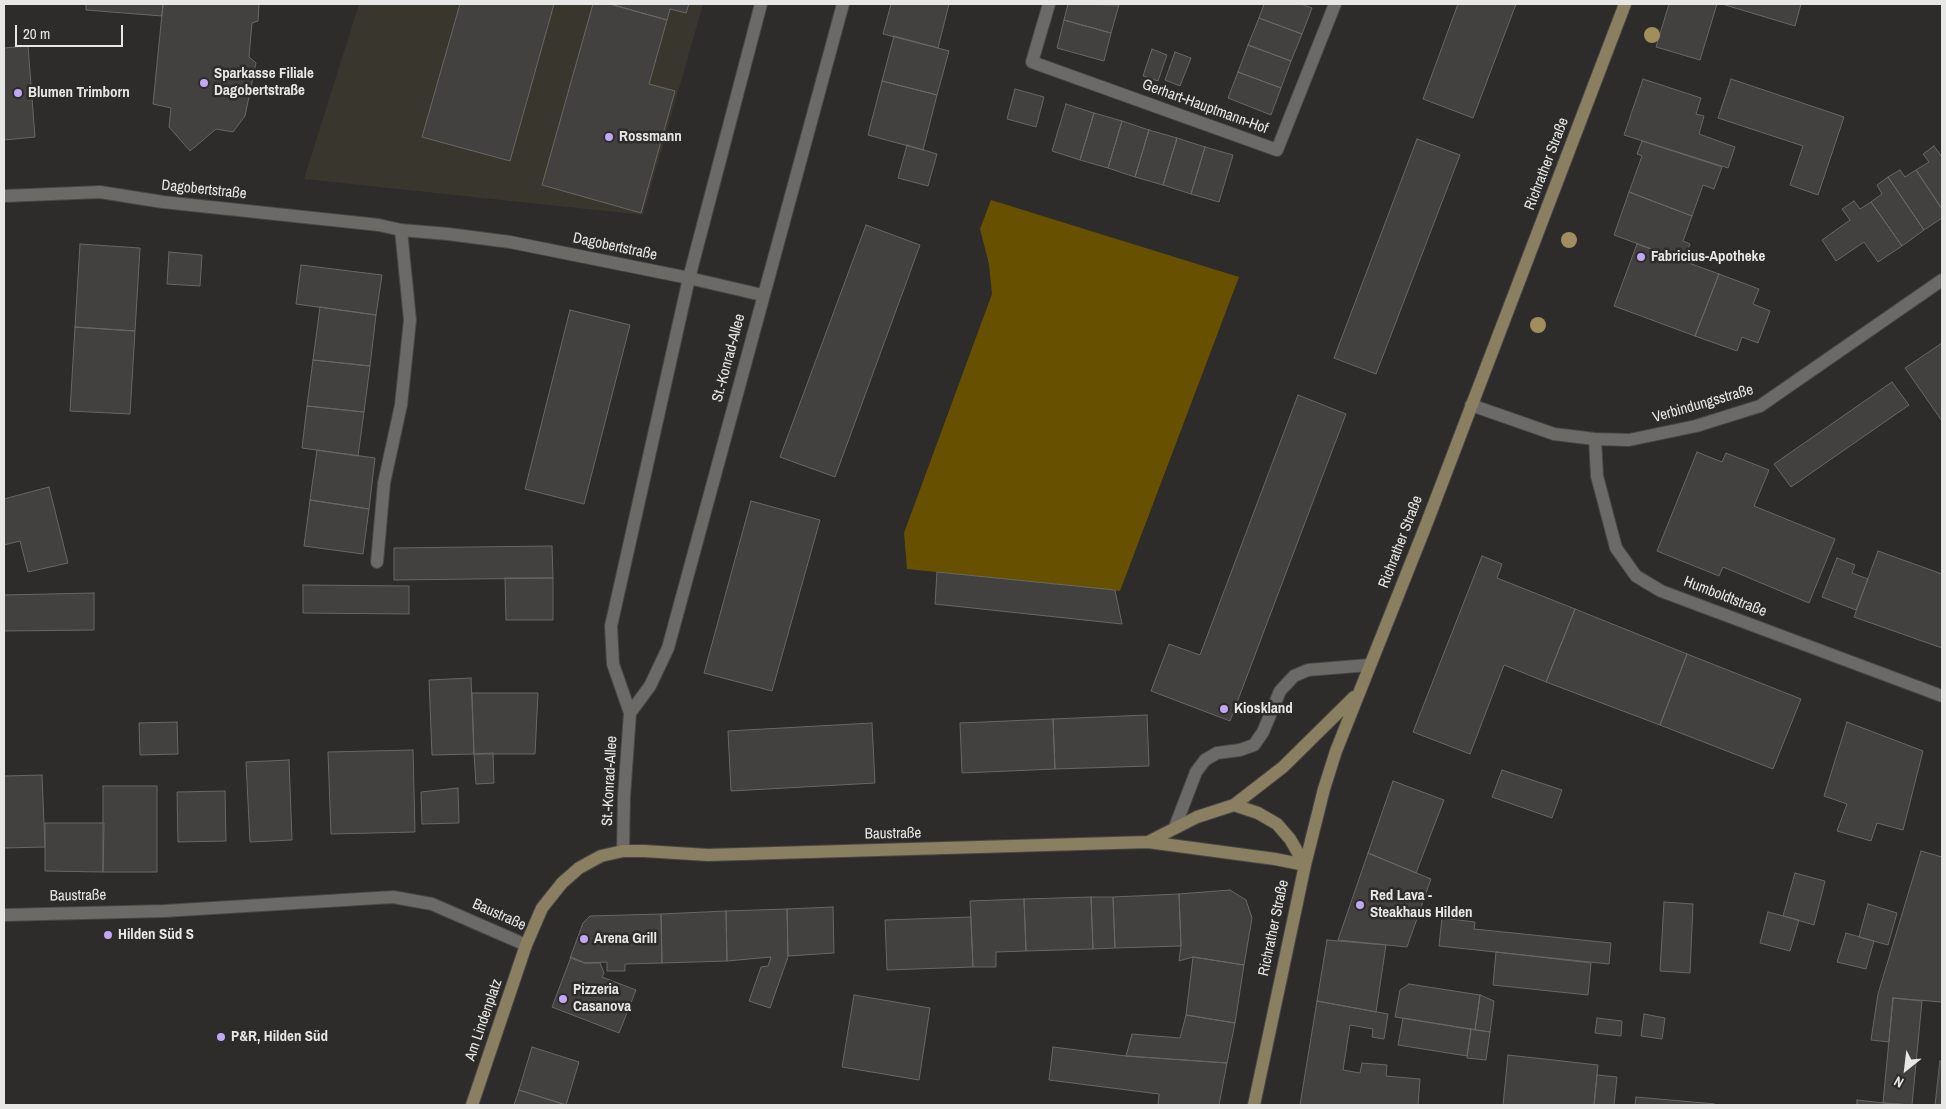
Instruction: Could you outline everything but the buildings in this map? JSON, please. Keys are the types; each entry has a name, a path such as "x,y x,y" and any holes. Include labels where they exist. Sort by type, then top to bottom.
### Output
{"main road":[{"name":"Richrather Straße","path":"1254,1105 1305,865 1324,789 1336,751 1426,525 1624,4"},
{"path":"1234,805 1283,767 1360,691"},
{"path":"1234,805 1258,812 1277,824 1290,839 1305,865"},
{"name":"Baustraße","path":"1148,842 1196,817 1234,805"},
{"name":"Baustraße","path":"526,945 542,908 549,896 562,883 578,868 601,856 623,851 708,855 1148,842 1275,858 1305,865"},
{"name":"Am Lindenplatz","path":"472,1105 526,945"}],"street":[{"name":"St.-Konrad-Allee","path":"623,851 624,797 630,713 613,664 611,626 689,278 761,4"},
{"name":"St.-Konrad-Allee","path":"630,713 650,686 668,648 762,295 843,4"},
{"name":"Gerhart-Hauptmann-Hof","path":"1049,4 1032,62 1277,150 1335,4"},
{"name":"Dagobertstraße","path":"4,196 100,192 163,202 379,224 401,230 510,242 689,278 762,295"},
{"path":"377,562 384,483 401,405 410,320 401,230"},
{"name":"Verbindungsstraße","path":"1470,405 1554,434 1595,439 1629,440 1696,426 1760,406 1942,280"},
{"name":"Humboldtstraße","path":"1595,439 1597,476 1616,548 1636,576 1661,591 1942,696"},
{"path":"1176,827 1196,772 1205,760 1217,753 1240,750 1254,744 1263,732 1280,691 1294,676 1308,670 1369,665"},
{"name":"Baustraße","path":"4,915 164,911 393,897 432,904 526,945"}],"shaded area":[{"path":"359,4 703,4 643,215 304,179"},
{"path":"991,200 1239,277 1120,591 907,569 904,533 992,294 989,264 980,229"}],"place":[{"name":"Sparkasse Filiale Dagobertstraße","path":"204,83"},
{"name":"Blumen Trimborn","path":"18,93"},
{"name":"Rossmann","path":"609,137"},
{"name":"Fabricius-Apotheke","path":"1641,257"},
{"name":"Kioskland","path":"1224,709"},
{"name":"Red Lava - Steakhaus Hilden","path":"1360,905"},
{"name":"Hilden Süd S","path":"108,935"},
{"name":"Arena Grill","path":"584,939"},
{"name":"Pizzeria Casanova","path":"563,999"},
{"name":"P&R, Hilden Süd","path":"221,1037"}]}
